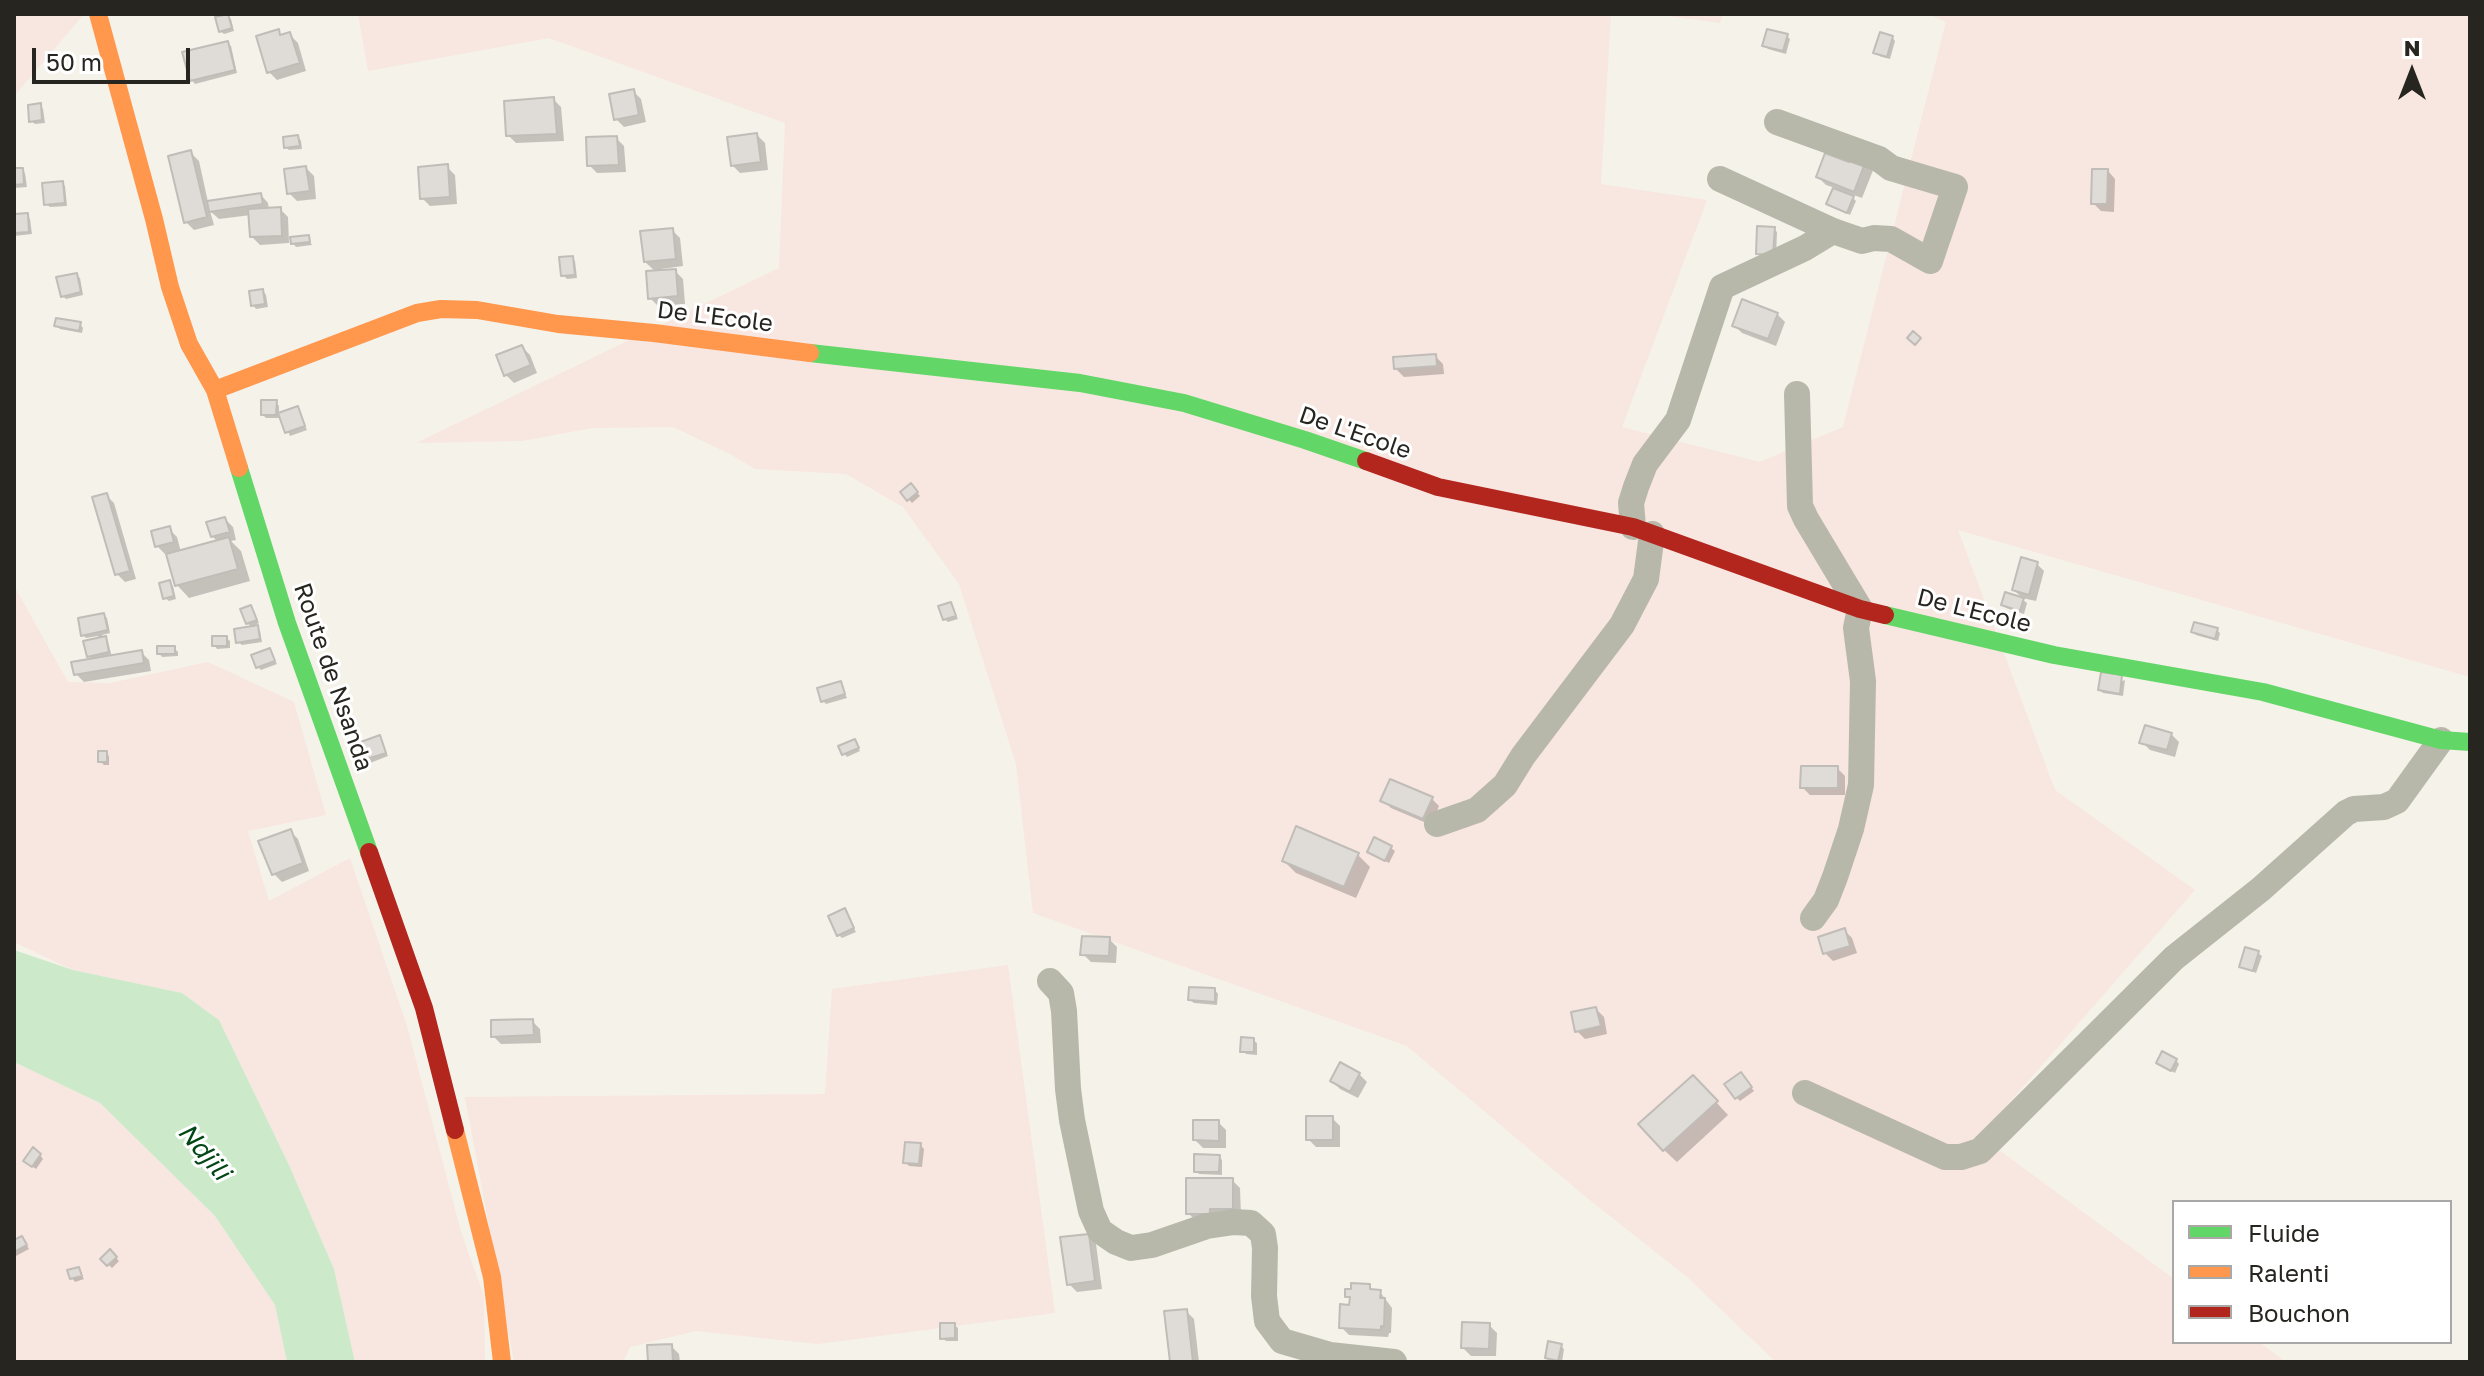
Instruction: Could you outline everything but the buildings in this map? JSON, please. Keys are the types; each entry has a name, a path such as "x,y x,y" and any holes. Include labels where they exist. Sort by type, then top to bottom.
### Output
{"street":[{"name":"Route de Nsanda","path":"98,14 170,287 189,344 215,390 287,623 424,1008 492,1277 502,1362"},
{"path":"1720,179 1833,231 1862,241 1891,239 1930,261 1955,187 1891,168 1879,159 1777,122"},
{"path":"1437,824 1477,810 1505,785 1523,756 1622,625 1646,579 1643,531 1631,503 1645,464 1678,420 1722,287 1805,248 1833,231"},
{"name":"De L'Ecole","path":"215,390 417,313 441,309 477,310 558,324 1080,383 1184,403 1305,440 1438,487 1643,531 1860,609 2054,655 2263,692 2441,740 2470,742"},
{"path":"1797,394 1800,506 1860,609 1856,628 1863,681 1861,785 1835,877 1826,900 1813,918"},
{"path":"1805,1093 1945,1157 1961,1157 1980,1151 2174,958 2261,889 2346,813 2354,809 2384,807 2397,801 2441,740"},
{"path":"1050,981 1061,993 1072,1120 1091,1211 1100,1231 1131,1248 1152,1245 1207,1226 1251,1223 1263,1234 1267,1321 1282,1341 1330,1355 1394,1362"}],"shaded area":[{"path":"14,14 84,14 16,94 14,105"},
{"path":"358,14 1611,14 1601,184 1707,200 1622,427 1760,462 1843,427 1946,22 1928,14 2470,14 2470,677 1958,530 2055,790 2195,890 1980,1136 2172,1278 2172,1344 2262,1344 2286,1362 1776,1362 1687,1277 1586,1197 1407,1046 1033,913 1016,764 959,584 903,507 846,474 755,469 673,427 592,428 522,441 416,443 779,268 785,123 549,38 368,71"},
{"path":"1653,14 1723,14 1720,23"},
{"path":"14,586 68,682 110,683 208,662 294,702 326,815 248,831 269,901 350,858 407,1026 461,1232 484,1296 485,1362 355,1362 334,1269 289,1165 219,1020 182,993 73,970 14,942"},
{"path":"1008,965 1055,1313 818,1344 696,1331 630,1347 623,1362 514,1362 465,1097 825,1094 832,989"},
{"path":"14,1062 100,1103 215,1216 275,1305 287,1362 14,1362"}],"water":[{"name":"Ndjili","path":"14,950 73,970 182,993 219,1020 289,1165 334,1269 355,1362 287,1362 275,1305 215,1216 100,1103 14,1062"}],"traffic: fast":[{"path":"810,353 1080,383 1184,403 1366,461"},
{"path":"239,468 287,623 369,852"},
{"path":"1885,615 2054,655 2263,692 2441,740 2470,742"}],"traffic: slow":[{"path":"98,14 170,287 189,344 215,390 239,468"},
{"path":"215,390 417,313 441,309 477,310 558,324 810,353"},
{"path":"455,1130 492,1277 502,1362"}],"traffic: jam":[{"path":"1366,461 1438,487 1633,527 1860,609 1885,615"},
{"path":"369,852 424,1008 455,1130"}]}
